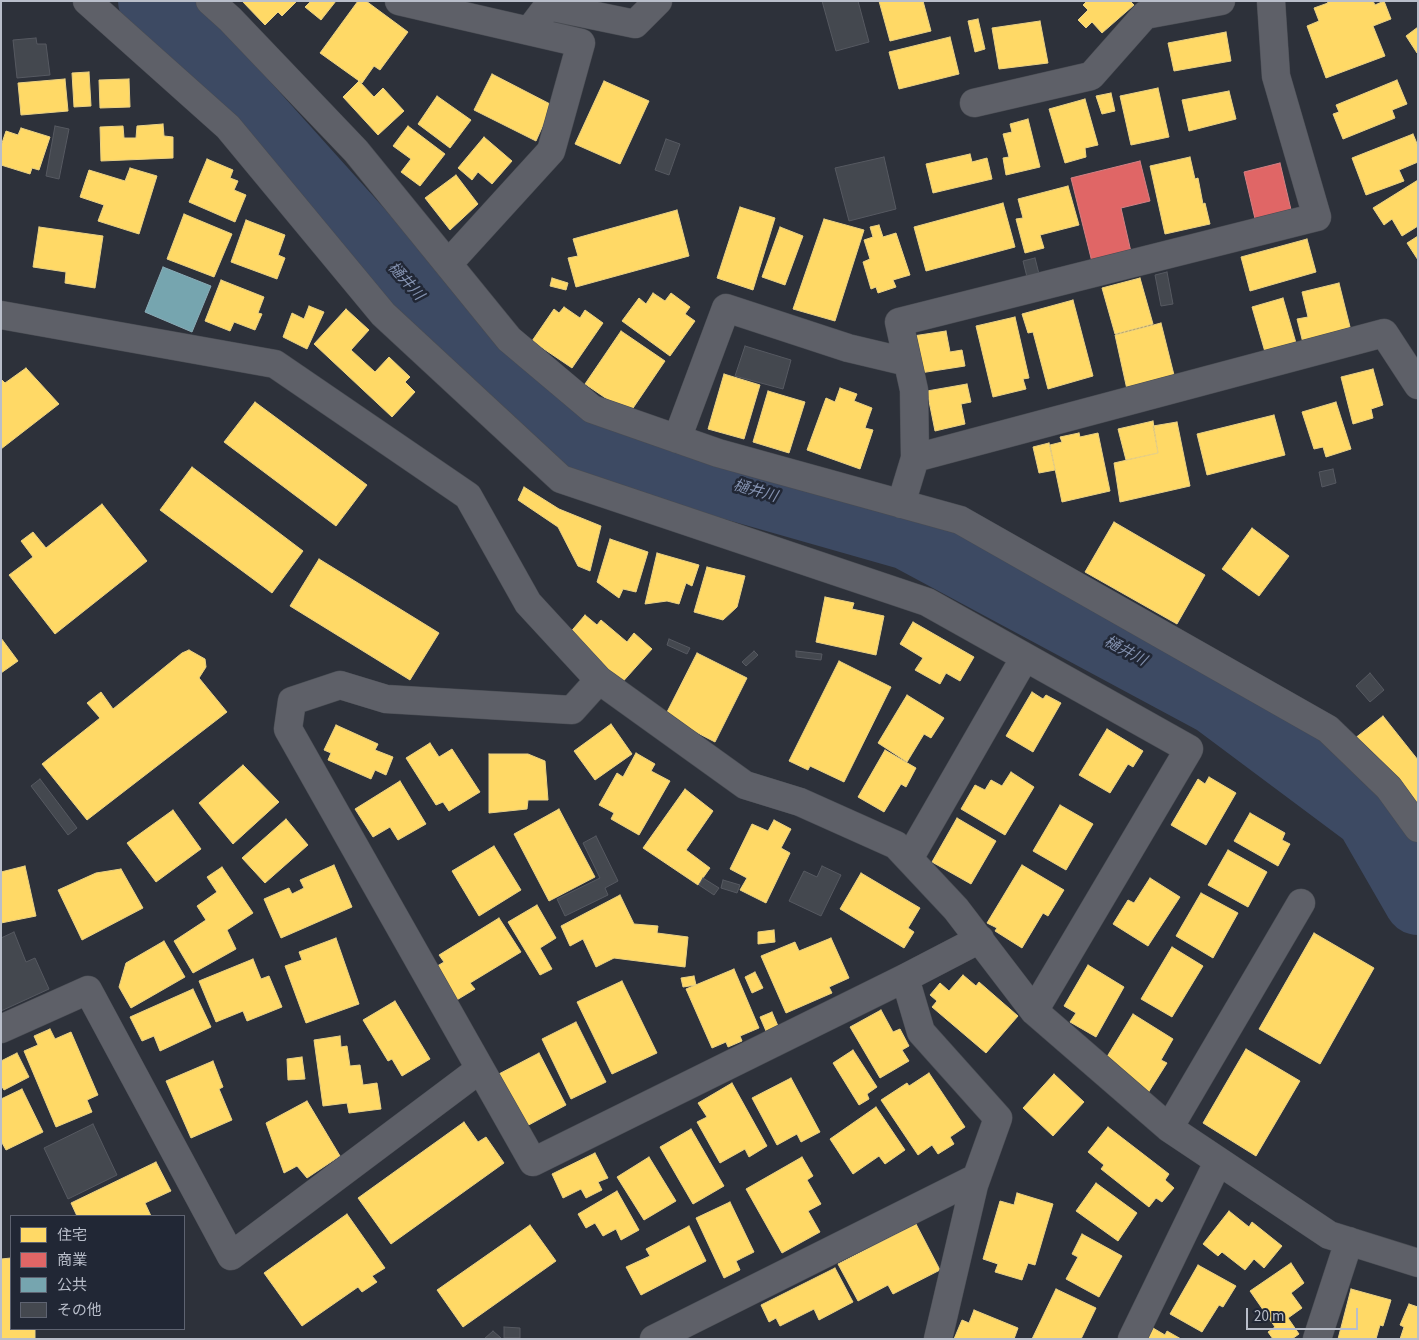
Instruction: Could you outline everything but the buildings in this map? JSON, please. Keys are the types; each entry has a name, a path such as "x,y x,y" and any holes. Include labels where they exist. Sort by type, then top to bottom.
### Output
{"street":[{"path":"87,1 228,127 383,314 560,479 927,602 1189,749 1034,1011"},
{"path":"210,1 230,19 356,151 509,339 592,409 718,453 960,520 1328,729 1389,788 1418,828"},
{"path":"399,1 581,43 551,151 448,264"},
{"path":"529,31 548,6 635,24 658,1"},
{"path":"974,103 1091,76 1145,15 1221,1"},
{"path":"900,504 915,458 914,390 899,322 1317,217 1276,76 1271,1"},
{"path":"677,439 726,308 848,348 907,362"},
{"path":"1,315 274,364 468,496 528,602 599,680 745,785 800,802 896,845 910,857 980,939 1034,1011 1169,1128 1329,1235 1418,1263"},
{"path":"915,458 1384,333 1418,385"},
{"path":"910,857 1025,657"},
{"path":"599,680 572,710 386,698 340,685 292,701 288,729 533,1162 980,939"},
{"path":"1169,1128 1301,903"},
{"path":"905,978 921,1032 998,1118 976,1178 938,1339"},
{"path":"1,1029 88,990 231,1256 480,1069"},
{"path":"1132,1339 1218,1162"},
{"path":"654,1339 976,1178"},
{"path":"1317,1339 1349,1241"}],"waterway":[{"name":"樋井川","path":"152,1 447,329 578,442 908,536 1215,701 1369,816 1418,901"}]}
